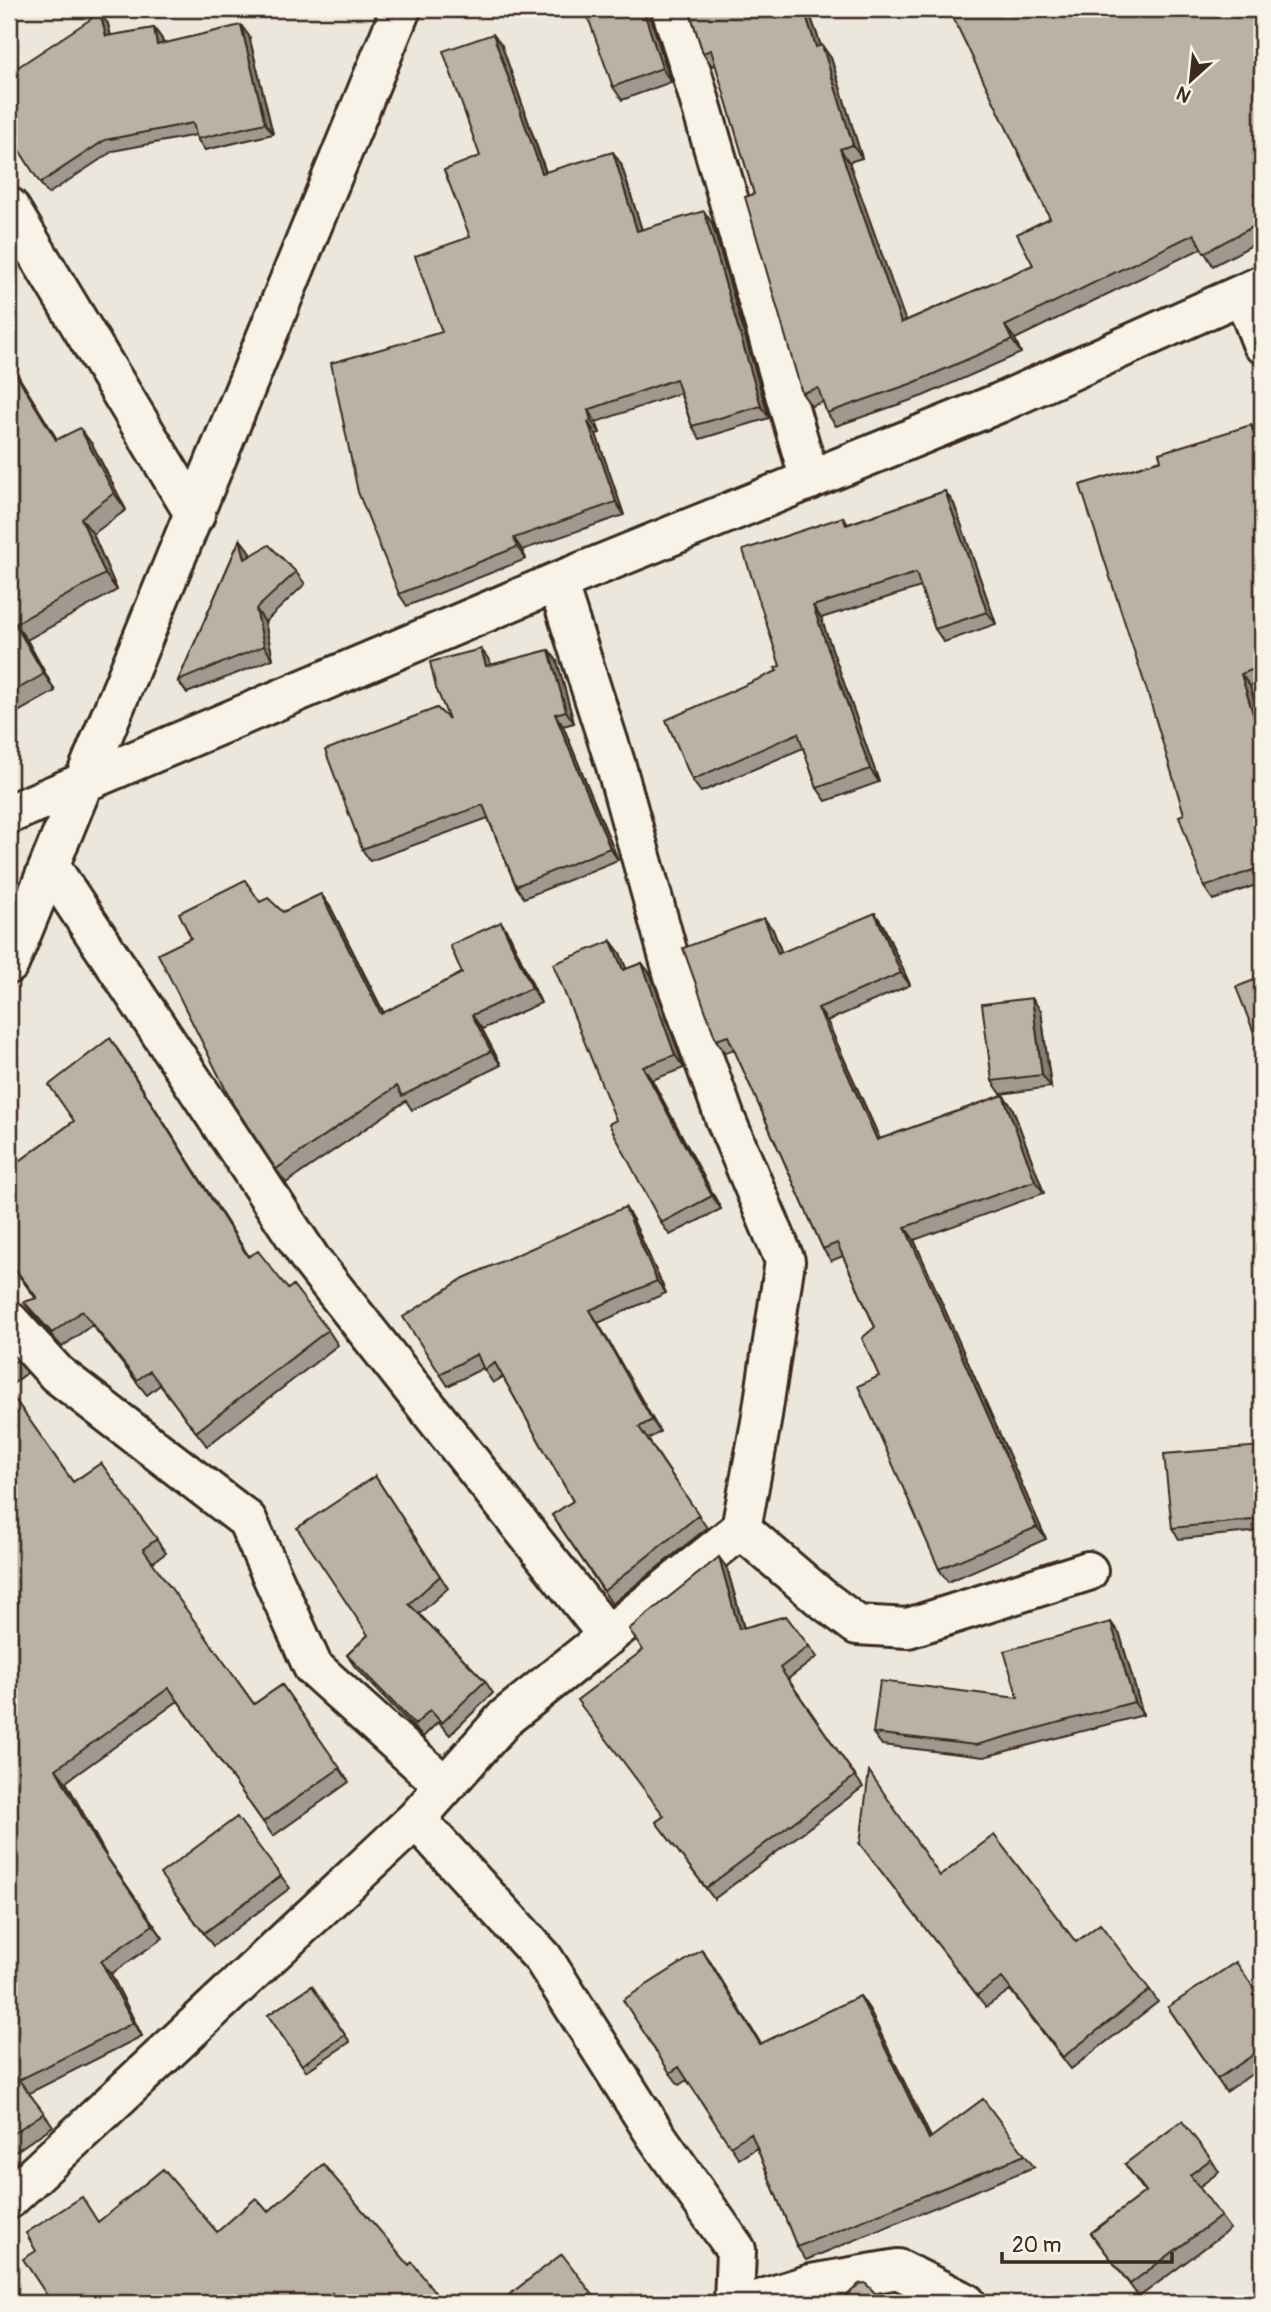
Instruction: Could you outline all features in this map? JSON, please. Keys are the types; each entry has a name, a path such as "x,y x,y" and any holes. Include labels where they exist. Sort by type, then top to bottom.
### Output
{"street":[{"path":"9,964 401,9"},
{"path":"671,9 810,480"},
{"path":"9,207 194,516"},
{"path":"9,814 557,582 999,402 1253,290 1262,343"},
{"path":"9,2200 416,1819 506,1717 741,1529 761,1422 785,1261 726,1118 674,976 616,766 557,582"},
{"path":"50,866 311,1260 608,1636"},
{"path":"9,1321 57,1374 247,1520 313,1667 444,1785"},
{"path":"741,1529 857,1625 908,1628 1088,1570"},
{"path":"416,1819 542,1958 655,2134 736,2250 734,2303"},
{"path":"750,2303 811,2284 898,2269 966,2303"}],"building":[{"path":"585,9 643,9 662,68 613,87"},
{"path":"689,9 804,9 816,47 822,45 853,145 840,149 901,323 1033,265 1017,234 1050,218 949,9 1262,9 1262,188 1254,193 1262,208 1262,222 1204,253 1194,234 1005,326 1012,340 913,383 827,413 818,388 802,393 745,197 754,194 711,50 703,53"},
{"path":"100,13 106,36 154,28 157,45 241,25 265,123 197,139 193,123 105,140 40,183 9,134 9,73"},
{"path":"493,34 542,173 613,152 637,231 704,211 761,406 692,426 676,379 588,410 591,421 588,422 616,502 514,538 517,547 399,594 358,492 331,363 442,332 415,256 470,237 444,170 480,156 443,51"},
{"path":"9,363 56,440 80,428 114,493 81,518 105,574 15,624 44,674 9,694"},
{"path":"1251,425 1262,462 1262,666 1241,674 1262,744 1262,867 1204,887 1179,816 1184,814 1148,694 1080,485 1161,460 1159,453"},
{"path":"945,491 987,612 935,629 916,573 813,606 870,769 817,788 798,733 692,780 666,720 777,671 775,668 780,666 743,550 843,517 846,525"},
{"path":"240,539 245,559 269,545 296,572 256,609 264,646 178,681"},
{"path":"481,649 486,666 549,650 566,711 555,714 610,848 516,886 483,805 362,849 325,750 437,708 449,719 436,688 430,662"},
{"path":"245,880 260,902 268,898 283,912 321,894 381,1014 462,973 450,945 501,922 532,988 472,1015 491,1051 402,1096 397,1086 276,1169 233,1104 158,954 191,938 179,913"},
{"path":"875,913 901,973 818,1008 877,1140 1003,1095 1035,1181 905,1227 1037,1527 939,1569 858,1386 879,1376 862,1338 875,1327 837,1243 823,1249 728,1036 716,1040 683,948 764,918 778,954"},
{"path":"611,941 623,970 642,963 675,1055 643,1067 712,1196 661,1223 609,1124 616,1120 553,964"},
{"path":"1262,977 1262,1041 1258,1043 1236,987"},
{"path":"1032,998 1042,1075 992,1081 982,1004"},
{"path":"110,1038 248,1257 258,1251 288,1289 293,1285 328,1330 196,1432 150,1371 137,1380 82,1311 52,1333 24,1302 37,1298 9,1261 9,1169 74,1121 49,1085"},
{"path":"625,1207 657,1281 590,1310 652,1420 639,1427 699,1515 604,1591 552,1515 573,1501 495,1363 484,1370 477,1354 440,1374 403,1317 464,1278"},
{"path":"9,1350 17,1360 9,1366"},
{"path":"9,1391 73,1482 101,1463 157,1539 143,1549 254,1704 282,1685 340,1768 263,1822 169,1688 56,1769 97,1843 153,1925 101,1961 133,2023 19,2080 44,2113 9,2136"},
{"path":"1262,1446 1262,1519 1172,1528 1164,1454"},
{"path":"375,1476 440,1576 409,1604 485,1681 442,1723 430,1710 415,1725 347,1655 368,1635 297,1528"},
{"path":"719,1557 739,1629 786,1616 809,1646 780,1668 855,1776 706,1888 656,1822 664,1816 577,1700 643,1650 629,1629"},
{"path":"1111,1622 1134,1702 976,1745 873,1733 880,1681 1018,1698 1004,1651"},
{"path":"869,1771 940,1876 994,1835 1076,1942 1100,1924 1150,1990 1063,2057 1002,1978 977,1995 860,1844"},
{"path":"237,1817 281,1876 204,1933 160,1874"},
{"path":"702,1950 760,2044 860,1996 929,2139 983,2099 1025,2155 797,2247 751,2133 730,2146 679,2067 670,2073 623,2000"},
{"path":"1236,1962 1262,2000 1262,2049 1217,2079 1168,2007"},
{"path":"312,1986 345,2035 302,2065 268,2015"},
{"path":"1182,2121 1211,2159 1190,2175 1221,2216 1130,2284 1091,2233 1146,2191 1125,2164"},
{"path":"323,2164 409,2265 412,2262 443,2303 340,2303 332,2293 320,2303 52,2303 23,2259 36,2251 26,2233 82,2197 98,2222 163,2169 217,2232 256,2198 268,2212"},
{"path":"562,2254 599,2303 502,2303 501,2301"},
{"path":"865,2283 885,2303 839,2303 859,2284"}]}
